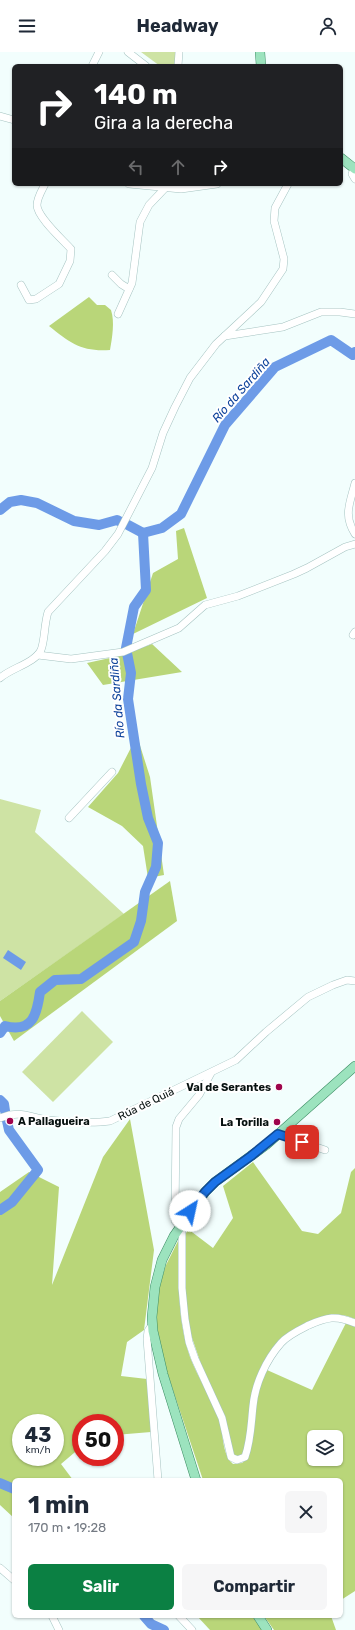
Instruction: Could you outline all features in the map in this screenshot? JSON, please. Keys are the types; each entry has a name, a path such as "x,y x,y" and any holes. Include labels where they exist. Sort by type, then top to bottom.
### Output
{"main road":[{"path":"260,52 261,64"},
{"path":"343,160 354,169"},
{"path":"195,1478 155,1345 152,1325 155,1287 162,1260 181,1225 199,1199 210,1187 278,1134 355,1066"},
{"path":"259,1618 267,1630"}],"street":[{"path":"93,64 99,52"},
{"path":"128,52 143,64"},
{"path":"178,64 179,52"},
{"path":"0,116 12,119"},
{"path":"354,169 352,174 355,179"},
{"path":"21,285 30,300 36,299 59,284 70,261 71,249 48,223 38,208 37,204 44,186"},
{"path":"118,314 132,283 140,222 149,205 167,186 181,189 203,186"},
{"path":"0,678 38,655 42,648 44,623 48,612 106,551 118,534 152,468 163,432 190,378 210,351 261,302 283,269 284,259 274,221 276,208 287,186"},
{"path":"112,275 121,284 129,289"},
{"path":"225,336 283,327 321,312 355,314"},
{"path":"355,484 348,508 349,520 355,534"},
{"path":"38,655 71,659 123,652 178,628 205,605 238,596 294,574 345,547 355,544"},
{"path":"69,818 112,772"},
{"name":"Rúa de Quiá","path":"1,1117 17,1113 48,1120 100,1123 110,1121 236,1060 266,1032 308,998 333,985 347,980 355,981"},
{"path":"211,1073 199,1095 179,1119 176,1127 175,1216 176,1221 181,1225 182,1288 189,1342 195,1359 222,1418 231,1457 237,1460 245,1457 250,1445 255,1393 265,1366 281,1343 290,1335 320,1320 332,1317 344,1318 355,1323"},
{"path":"278,1134 325,1150"},
{"path":"152,1325 148,1331 148,1339 158,1478"},
{"path":"0,1568 12,1578"},
{"path":"53,1618 59,1630"},
{"path":"181,1618 192,1630"}],"green space":[{"path":"141,52 177,52 176,64 157,64"},
{"path":"89,297 97,305 105,305 111,310 113,325 110,350 84,348 70,342 49,326"},
{"path":"184,528 207,598 133,634 153,573 178,559 176,531"},
{"path":"152,644 182,672 103,685 87,663 119,656"},
{"path":"137,736 150,777 164,875 148,878 143,846 122,826 88,807 118,773"},
{"path":"0,799 41,810 35,832 124,914 0,1001"},
{"path":"170,881 177,921 14,1041 0,1016 0,1001"},
{"path":"82,1011 113,1042 53,1102 22,1072"},
{"path":"130,1119 154,1250 144,1330 127,1342 121,1376 147,1379 151,1432 124,1434 124,1414 72,1414 72,1455 64,1461 64,1414 12,1414 12,1466 62,1466 72,1478 12,1478 12,1516 0,1505 0,1192 29,1172 59,1187 52,1285 103,1157"},
{"path":"253,1162 302,1231 318,1234 341,1213 351,1172 355,1168 355,1319 335,1314 323,1317 288,1334 255,1384 249,1429 243,1454 239,1456 234,1455 231,1451 189,1329 186,1303 184,1238 188,1229 213,1248 233,1218 223,1186"},
{"path":"178,1241 181,1314 186,1343 193,1365 219,1418 226,1454 233,1464 242,1463 247,1459 256,1403 262,1381 267,1370 312,1390 347,1321 355,1324 355,1591 343,1599 343,1478 202,1478 166,1369 156,1324 157,1293 166,1265"},
{"path":"199,1618 253,1618 262,1630 210,1630"},
{"path":"265,1618 332,1618 336,1630 274,1630"}],"water":[{"path":"8,950 26,962 21,970 3,958"}],"waterway":[{"name":"Río da Sardiña","path":"0,1033 5,1026 22,1027 28,1024 35,1014 40,992 55,980 81,979 134,942 141,921 145,892 156,867 158,843 148,818 141,784 128,699 131,673 126,648 134,607 146,590 143,533 162,528 181,514 225,425 275,367 331,340 353,355 355,352"},
{"path":"0,510 10,502 21,500 37,503 74,521 99,525 117,520 119,521"},
{"path":"128,525 143,533"},
{"name":"Río da Sardiña","path":"0,1100 4,1104 5,1111"},
{"name":"Río da Sardiña","path":"0,1210 12,1202 38,1170 9,1130 7,1121"},
{"path":"0,1483 12,1488"},
{"path":"146,1618 151,1624 164,1630"}],"place":[{"name":"Val de Serantes","path":"279,1087"},
{"name":"A Pallagueira","path":"10,1121"},
{"name":"La Torilla","path":"277,1122"}],"route":[{"path":"190,1211 215,1182 266,1145 278,1134 302,1142"}]}
